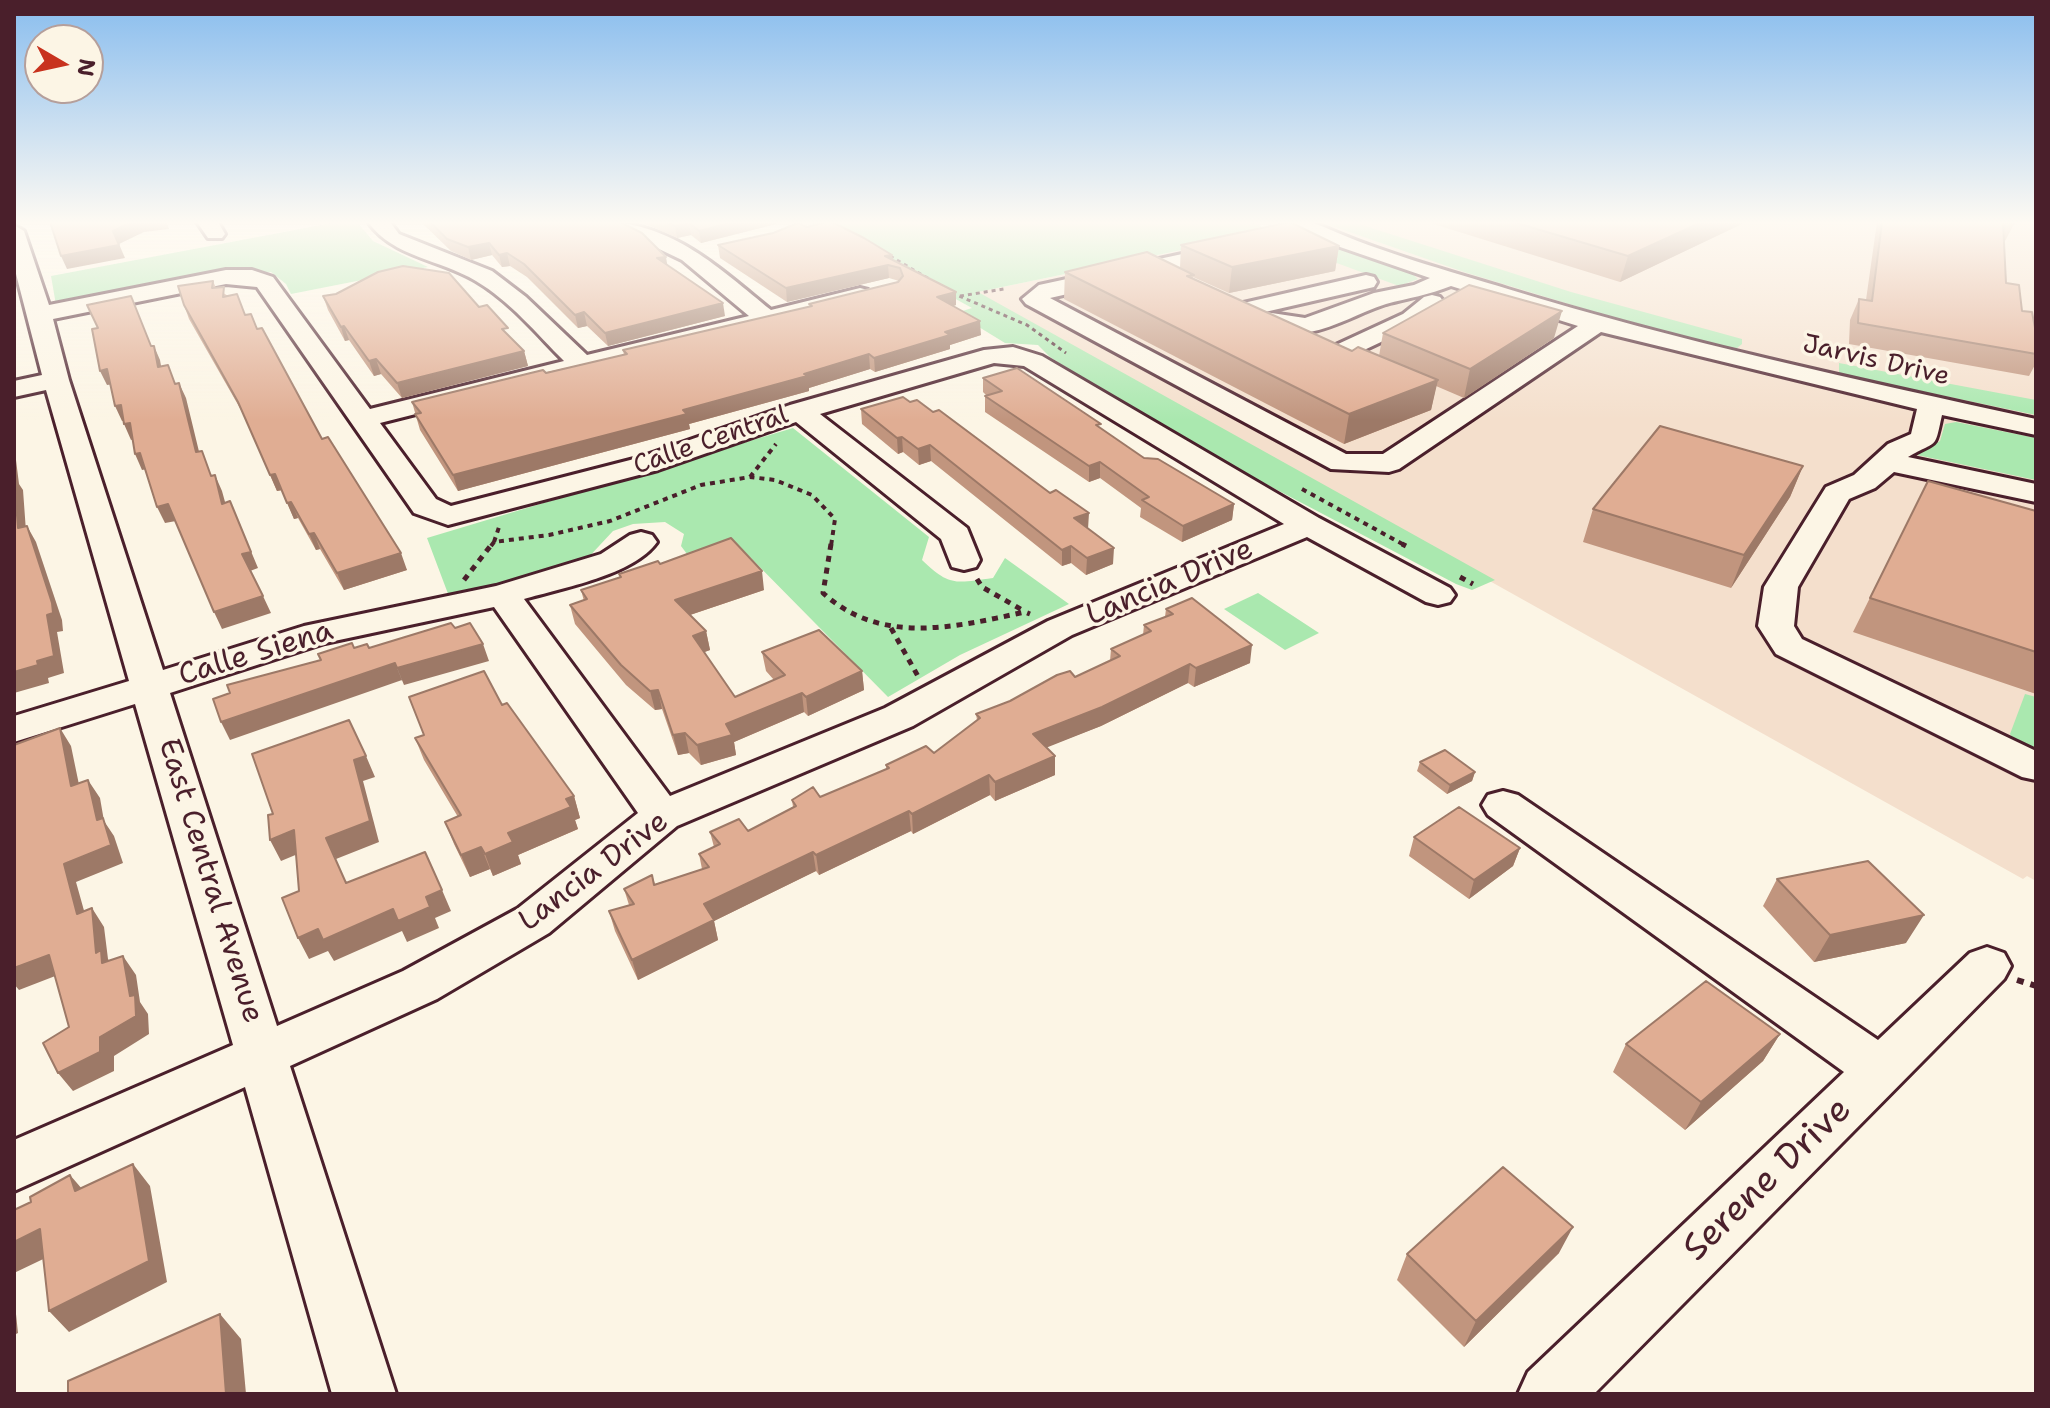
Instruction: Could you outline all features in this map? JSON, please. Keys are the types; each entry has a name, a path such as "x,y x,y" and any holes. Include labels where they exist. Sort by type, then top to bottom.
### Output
{"street":[{"name":"East Central Avenue","path":"32,288 56,380 364,1394"},
{"name":"Calle Central","path":"40,314 172,288"},
{"name":"Calle Central","path":"269,288 425,506 448,516 648,464 800,411 993,355 1013,355 1033,361 1308,525 1438,595"},
{"path":"499,288 580,363"},
{"path":"730,288 765,317"},
{"path":"363,419 890,288"},
{"path":"1058,288 1047,290 1034,299 1341,463 1389,463 1597,324"},
{"path":"1243,310 1339,288"},
{"path":"1334,355 1411,319 1433,302 1392,288"},
{"path":"1220,301 1266,321 1307,325 1425,288"},
{"name":"Jarvis Drive","path":"1481,288 1597,324 1820,380 2036,427"},
{"path":"1307,325 1315,347 1360,366"},
{"path":"1820,380 1825,352"},
{"path":"14,389 56,380"},
{"path":"1438,401 1465,411"},
{"path":"1932,406 1927,417 1925,438 1915,446 1897,450 1890,462 1867,483 1837,493 1781,587 1776,626 1789,646 1801,653 2036,767"},
{"path":"800,411 956,535 964,560"},
{"path":"1890,462 2036,493"},
{"name":"Lancia Drive","path":"14,1166 420,985 533,921 662,816 899,717 1043,620 1308,525"},
{"name":"Calle Siena","path":"14,729 329,631 503,595 613,561 641,542"},
{"path":"503,595 662,816"},
{"path":"1503,805 1881,1070"},
{"name":"Serene Drive","path":"1550,1394 1987,966"}],"path":[{"path":"959,296 1004,289"},
{"path":"947,290 1030,328 1054,341 1068,355"},
{"path":"460,604 464,580 494,542 549,535 610,521 701,485 750,477 775,480 812,495 835,519 823,593 846,612 890,627 1043,620"},
{"path":"964,560 982,587 1043,620"},
{"path":"890,627 915,667 928,700"}],"shaded area":[{"path":"999,288 2036,288 2036,881 2027,876 2023,879 968,294"}],"green space":[{"path":"53,288 149,288 56,305"},
{"path":"288,288 323,288 291,294"},
{"path":"926,288 999,288 978,292 1495,580 1472,590 1456,584 1163,430 1050,357 1038,345 1005,343 956,313 972,308"},
{"path":"1515,288 1558,288 1742,339 1742,344 1737,348 1724,347"},
{"path":"1839,363 2036,400 2036,415 1839,374"},
{"path":"1956,422 2036,438 2036,480 1917,455 1940,441 1945,424"},
{"path":"793,428 929,537 922,560 940,575 962,582 993,578 1005,558 1069,604 960,655 888,697 739,546 693,562 681,546 684,534 665,522 633,524 613,531 586,560 450,599 427,538"},
{"path":"1258,593 1319,633 1285,650 1224,609"},
{"path":"2025,694 2036,697 2036,755 2018,747 2010,734"}],"building":[{"path":"179,288 224,288 223,297 237,294 245,315 251,314 257,329 262,328 322,439 328,437 401,553 337,573 314,533 309,534 291,502 287,503 275,474 270,475 238,402 184,305"},
{"path":"348,288 462,288 479,307 487,305 508,328 502,329 524,351 397,383 376,359 369,361 344,326 341,327 323,296"},
{"path":"548,288 701,288 723,303 605,333 584,312 575,315"},
{"path":"875,288 948,288 956,292 937,297 980,321 945,332 950,335 874,358 869,354 804,374 807,376 683,410 687,414 453,475 415,414 421,413 412,402 543,370 546,373 627,354 623,350 812,306 809,304"},
{"path":"1096,288 1213,288 1352,351 1358,347 1438,380 1349,414"},
{"path":"1464,288 1479,288 1562,311 1470,369 1383,333"},
{"path":"1874,288 2019,288 2022,311 2032,312 2036,354 1858,323 1859,299 1872,301"},
{"path":"131,296 151,346 154,346 158,367 168,365 175,384 179,383 196,452 202,451 211,476 215,475 222,504 230,501 251,552 242,554 263,596 214,612 168,504 157,507 140,453 135,454 130,423 124,424 121,405 115,406 107,369 100,371 92,329 98,328 87,305"},
{"path":"1017,368 1101,424 1096,425 1144,458 1158,459 1234,504 1183,526 1142,500 1149,497 1100,462 1089,466 985,396 1002,391 983,378"},
{"path":"903,397 910,402 917,400 933,412 939,410 1050,493 1056,490 1089,513 1074,518 1114,548 1087,558 1071,546 1062,550 930,445 918,449 902,437 897,438 861,409"},
{"path":"1660,426 1803,466 1744,555 1593,509"},
{"path":"14,477 18,528 27,526 52,603 53,613 47,615 54,656 37,661 38,665 14,672"},
{"path":"1928,481 2036,511 2036,652 1870,598"},
{"path":"731,538 762,571 675,600 706,631 693,636 735,697 785,675 762,652 819,630 862,671 806,697 802,693 726,724 732,735 697,745 685,733 673,735 658,690 650,691 621,665 570,605 587,599 581,590 621,577 619,574 658,561 660,564"},
{"path":"1192,598 1252,645 1196,668 1190,664 1102,707 1033,734 1055,756 995,782 989,775 912,814 909,811 816,855 813,852 704,904 714,920 632,960 609,911 634,904 624,889 652,875 654,885 709,867 699,854 720,844 710,832 739,819 748,831 796,806 792,800 813,787 820,797 889,768 886,765 926,746 934,753 980,718 976,714 1010,701 1057,675 1070,671 1075,677 1120,656 1111,649 1151,631 1144,625 1173,614 1166,609"},
{"path":"451,623 455,628 470,623 483,644 397,668 395,663 221,722 213,699 230,693 227,685 321,660 318,654 352,643 354,648 367,644 369,648"},
{"path":"484,671 502,705 507,703 574,796 566,799 571,807 508,833 513,842 485,854 481,847 461,855 445,822 461,815 415,738 424,735 409,697"},
{"path":"349,720 366,756 354,760 370,821 326,838 346,883 425,852 442,890 426,897 430,907 398,921 393,909 323,940 318,929 298,938 282,898 299,891 294,830 270,840 268,815 273,814 252,754"},
{"path":"60,728 71,786 88,780 97,820 103,818 111,845 64,864 77,914 92,908 96,953 101,950 102,963 123,956 130,996 135,995 136,1016 100,1037 100,1052 58,1073 43,1043 69,1027 49,955 14,968 14,745"},
{"path":"1445,750 1475,772 1450,785 1420,762"},
{"path":"1459,807 1520,848 1474,880 1414,837"},
{"path":"1868,861 1924,915 1830,935 1777,879"},
{"path":"1706,981 1780,1034 1701,1102 1626,1044"},
{"path":"133,1164 149,1261 49,1311 40,1229 14,1242 14,1210 31,1202 30,1197 70,1175 75,1191"},
{"path":"1503,1167 1573,1227 1476,1321 1407,1254"},
{"path":"220,1314 226,1394 68,1394 68,1381"}]}
